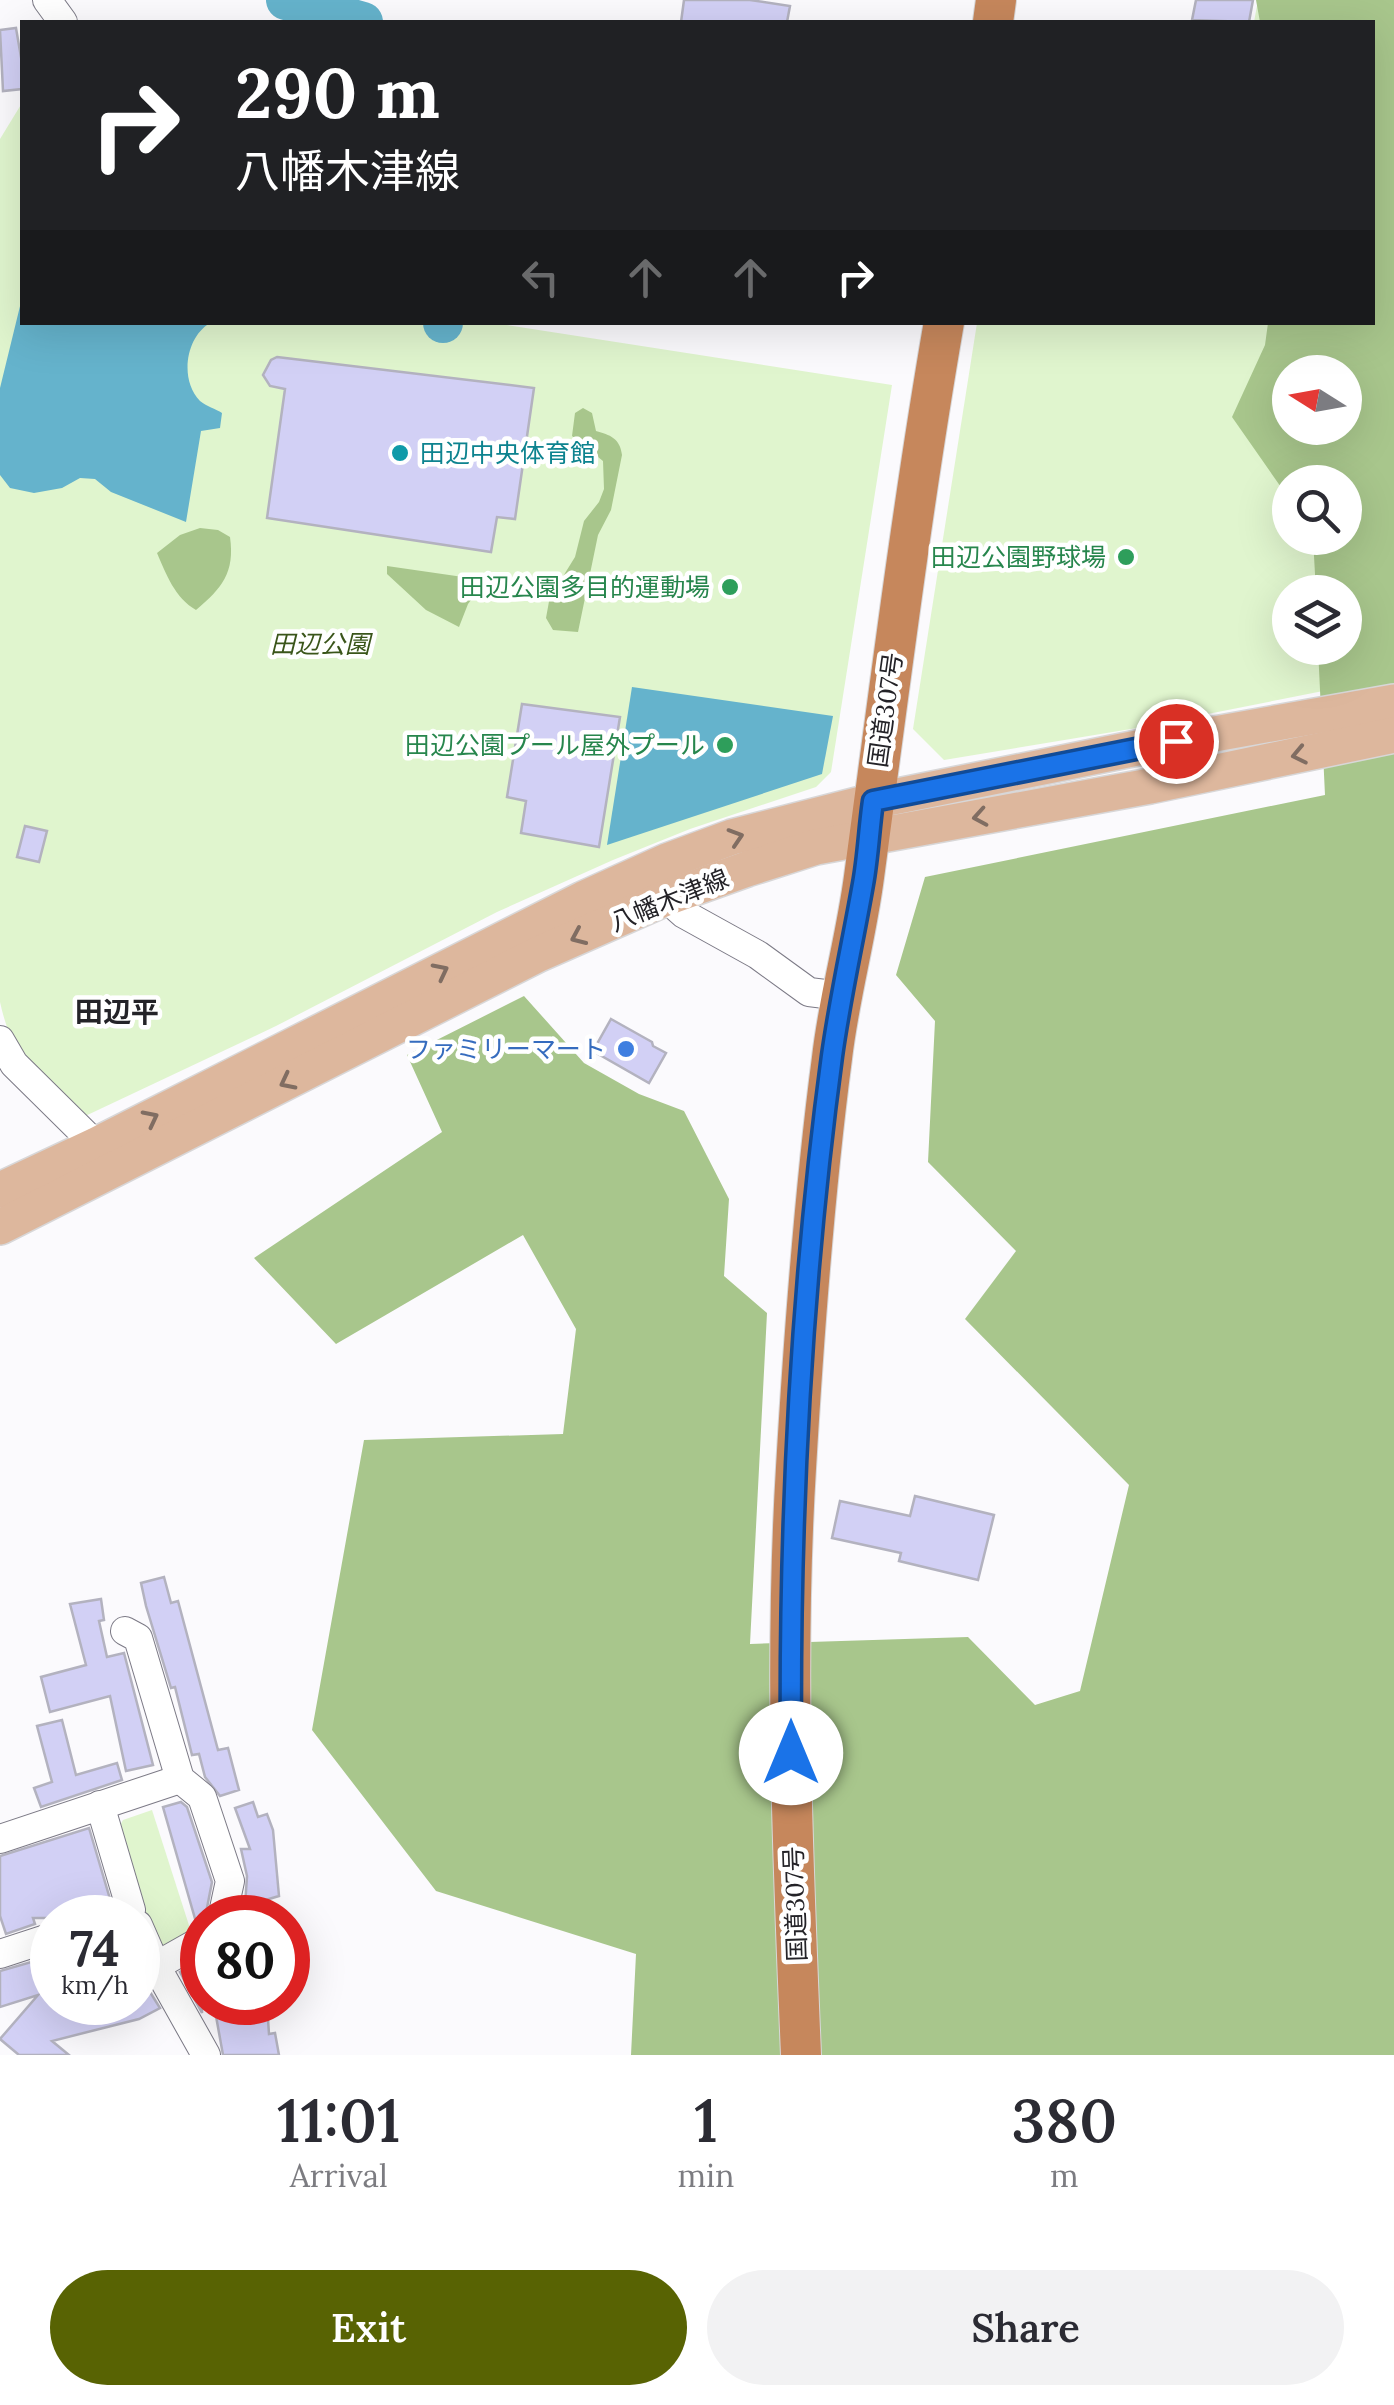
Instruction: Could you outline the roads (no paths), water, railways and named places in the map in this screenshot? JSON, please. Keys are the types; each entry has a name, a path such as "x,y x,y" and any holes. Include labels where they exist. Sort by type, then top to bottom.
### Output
{"highway":[{"name":"国道307号","path":"801,2055 792,1854 790,1652 796,1472 810,1270 840,996 864,880 944,325"}],"main road":[{"name":"八幡木津線","path":"0,1226 539,954 666,898 816,847 871,819 1394,702"},
{"name":"八幡木津線","path":"0,1190 583,899 667,860 749,832 1150,786 1394,736"}],"street":[{"path":"666,898 684,914 758,955 809,992 840,996"},
{"path":"0,1040 14,1064 96,1145"},
{"path":"125,1631 138,1638 180,1778 202,1797 230,1881 227,1895"},
{"path":"0,1839 180,1778"},
{"path":"100,1805 122,1895"},
{"path":"0,1954 30,1944"},
{"path":"160,1973 206,2055"}],"water":[{"path":"20,306 20,325 207,325 191,348 189,382 200,401 222,413 220,428 201,431 186,522 111,492 95,479 80,478 62,488 34,493 10,488 0,475 0,388"},
{"name":"田辺公園プール屋外プール","path":"632,687 833,716 822,774 607,845"}],"waterway":[{"path":"286,0 356,20"}],"place":[{"name":"田辺中央体育館","path":"400,453"},
{"name":"田辺公園野球場","path":"1126,557"},
{"name":"田辺公園多目的運動場","path":"730,587"},
{"name":"田辺公園プール屋外プール","path":"725,745"},
{"name":"ファミリーマート","path":"626,1049"}],"district":[{"name":"田辺平","path":"117,1012"}],"park label":[{"name":"田辺公園","path":"320,644"}]}
